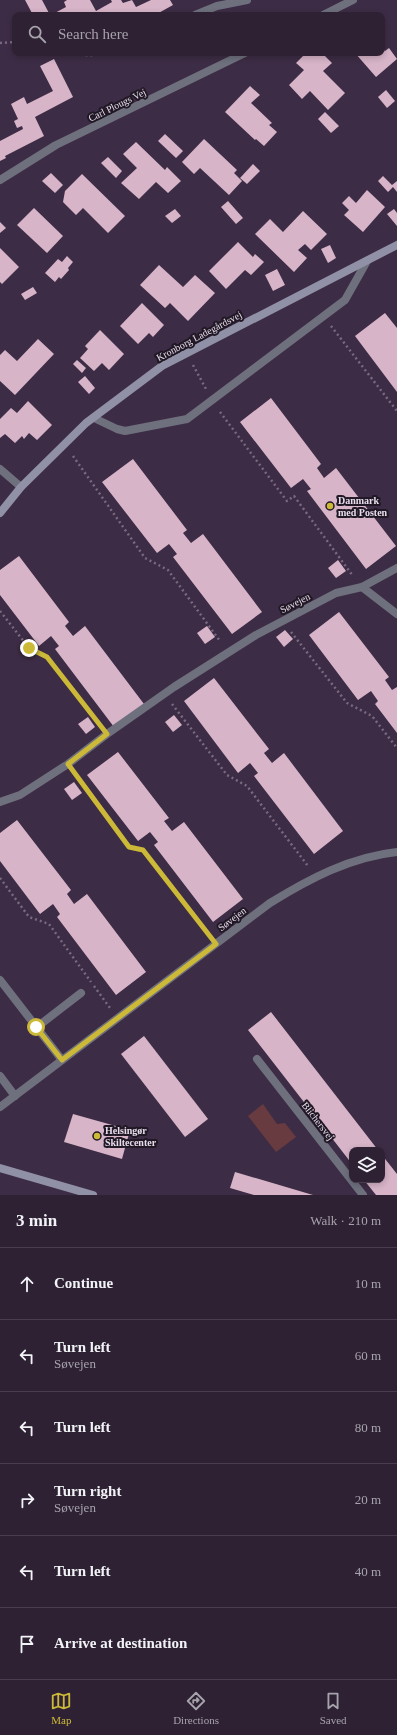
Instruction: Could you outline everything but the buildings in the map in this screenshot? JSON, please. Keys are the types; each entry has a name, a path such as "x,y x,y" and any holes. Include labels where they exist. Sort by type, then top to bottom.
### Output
{"street":[{"path":"200,12 216,3 247,0"},
{"path":"328,12 353,0"},
{"name":"Carl Plougs Vej","path":"0,180 56,146 239,56"},
{"name":"Kronborg Ladegårdsvej","path":"0,513 20,487 64,444 94,418 162,366 397,245"},
{"path":"94,418 116,429 125,431 187,419 345,300 367,261"},
{"path":"0,469 20,487"},
{"name":"Søvejen","path":"0,802 20,795 68,764 107,734 164,694 228,652 282,620 336,593 362,587 397,568"},
{"path":"362,587 397,614"},
{"name":"Søvejen","path":"0,1107 270,903 316,876 338,866 379,854 397,852"},
{"path":"0,980 62,1060"},
{"path":"36,1027 80,993"},
{"name":"Blichersvej","path":"257,1059 363,1195"},
{"path":"0,1076 15,1096"},
{"path":"0,1168 93,1195"}],"path":[{"path":"0,43 12,42"},
{"path":"324,316 397,411"},
{"path":"187,353 212,400 287,501 294,496 362,587"},
{"path":"64,444 145,558 168,570 228,652"},
{"path":"0,611 29,648 47,657 107,734"},
{"path":"282,620 347,703 372,716 397,748"},
{"path":"164,694 227,774 248,786 316,876"},
{"path":"68,764 129,847 143,850 216,944"},
{"path":"0,878 28,917 49,924 118,1018"}],"shaded area":[{"path":"263,1104 277,1124 285,1123 296,1137 276,1152 248,1116"}],"place":[{"name":"Danmark med Posten","path":"330,506"},
{"name":"Helsingør Skiltecenter","path":"97,1136"}],"route":[{"path":"29,648 47,657 107,734 68,764 129,847 143,850 216,944 62,1060 36,1027"}]}
